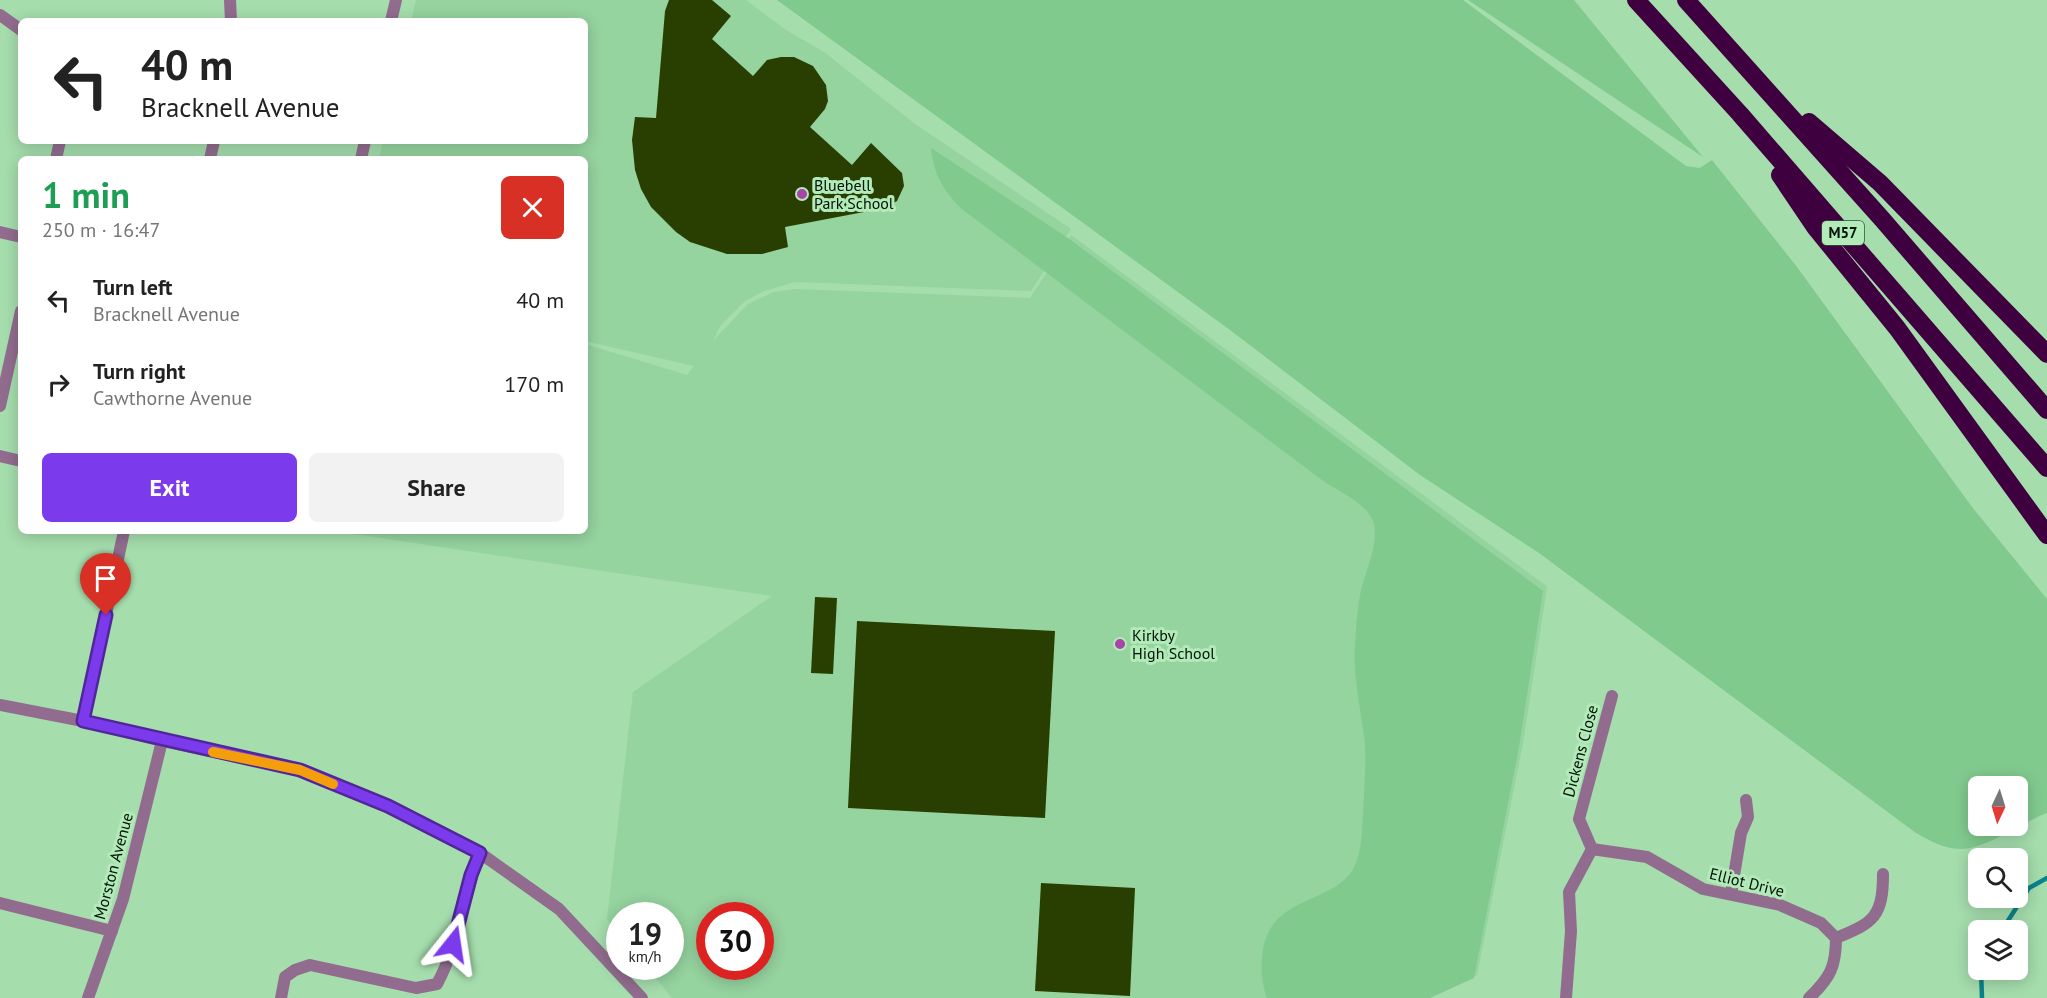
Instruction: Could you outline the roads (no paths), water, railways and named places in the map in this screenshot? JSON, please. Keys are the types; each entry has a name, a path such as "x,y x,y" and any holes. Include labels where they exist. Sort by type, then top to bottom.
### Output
{"highway":[{"name":"M57","path":"1636,0 1740,114 2047,468"},
{"name":"M57","path":"1686,0 1758,78 2047,410"},
{"name":"M57","path":"1758,78 1880,183 2047,354"},
{"name":"M57","path":"1740,114 1815,227 1897,328 2047,535"}],"street":[{"path":"230,0 231,18"},
{"path":"392,18 396,0"},
{"path":"0,15 18,28"},
{"path":"0,232 18,236"},
{"path":"0,406 18,325"},
{"path":"0,456 18,460"},
{"path":"83,721 123,534"},
{"name":"Dickens Close","path":"1592,849 1579,819 1612,696"},
{"path":"0,705 83,721 162,741 300,770 388,806 480,853 559,909 642,998"},
{"name":"Morston Avenue","path":"88,998 112,931 133,861 162,741"},
{"path":"1731,894 1742,833 1748,817 1746,800"},
{"path":"1566,998 1571,932 1569,892 1592,849"},
{"name":"Elliot Drive","path":"1592,849 1647,857 1703,889 1780,905 1821,923 1836,938"},
{"path":"281,998 285,977 295,970 310,965 416,988 437,984 446,967 471,875 480,853"},
{"path":"1809,998 1828,980 1836,955 1836,938 1864,927 1874,915 1883,898 1883,874"},
{"path":"0,903 112,931"}],"waterway":[{"path":"2008,920 2029,888 2047,878"},
{"path":"1981,980 1982,998"}],"place":[{"name":"Bluebell Park School","path":"802,194"},
{"name":"Kirkby High School","path":"1120,644"}]}
